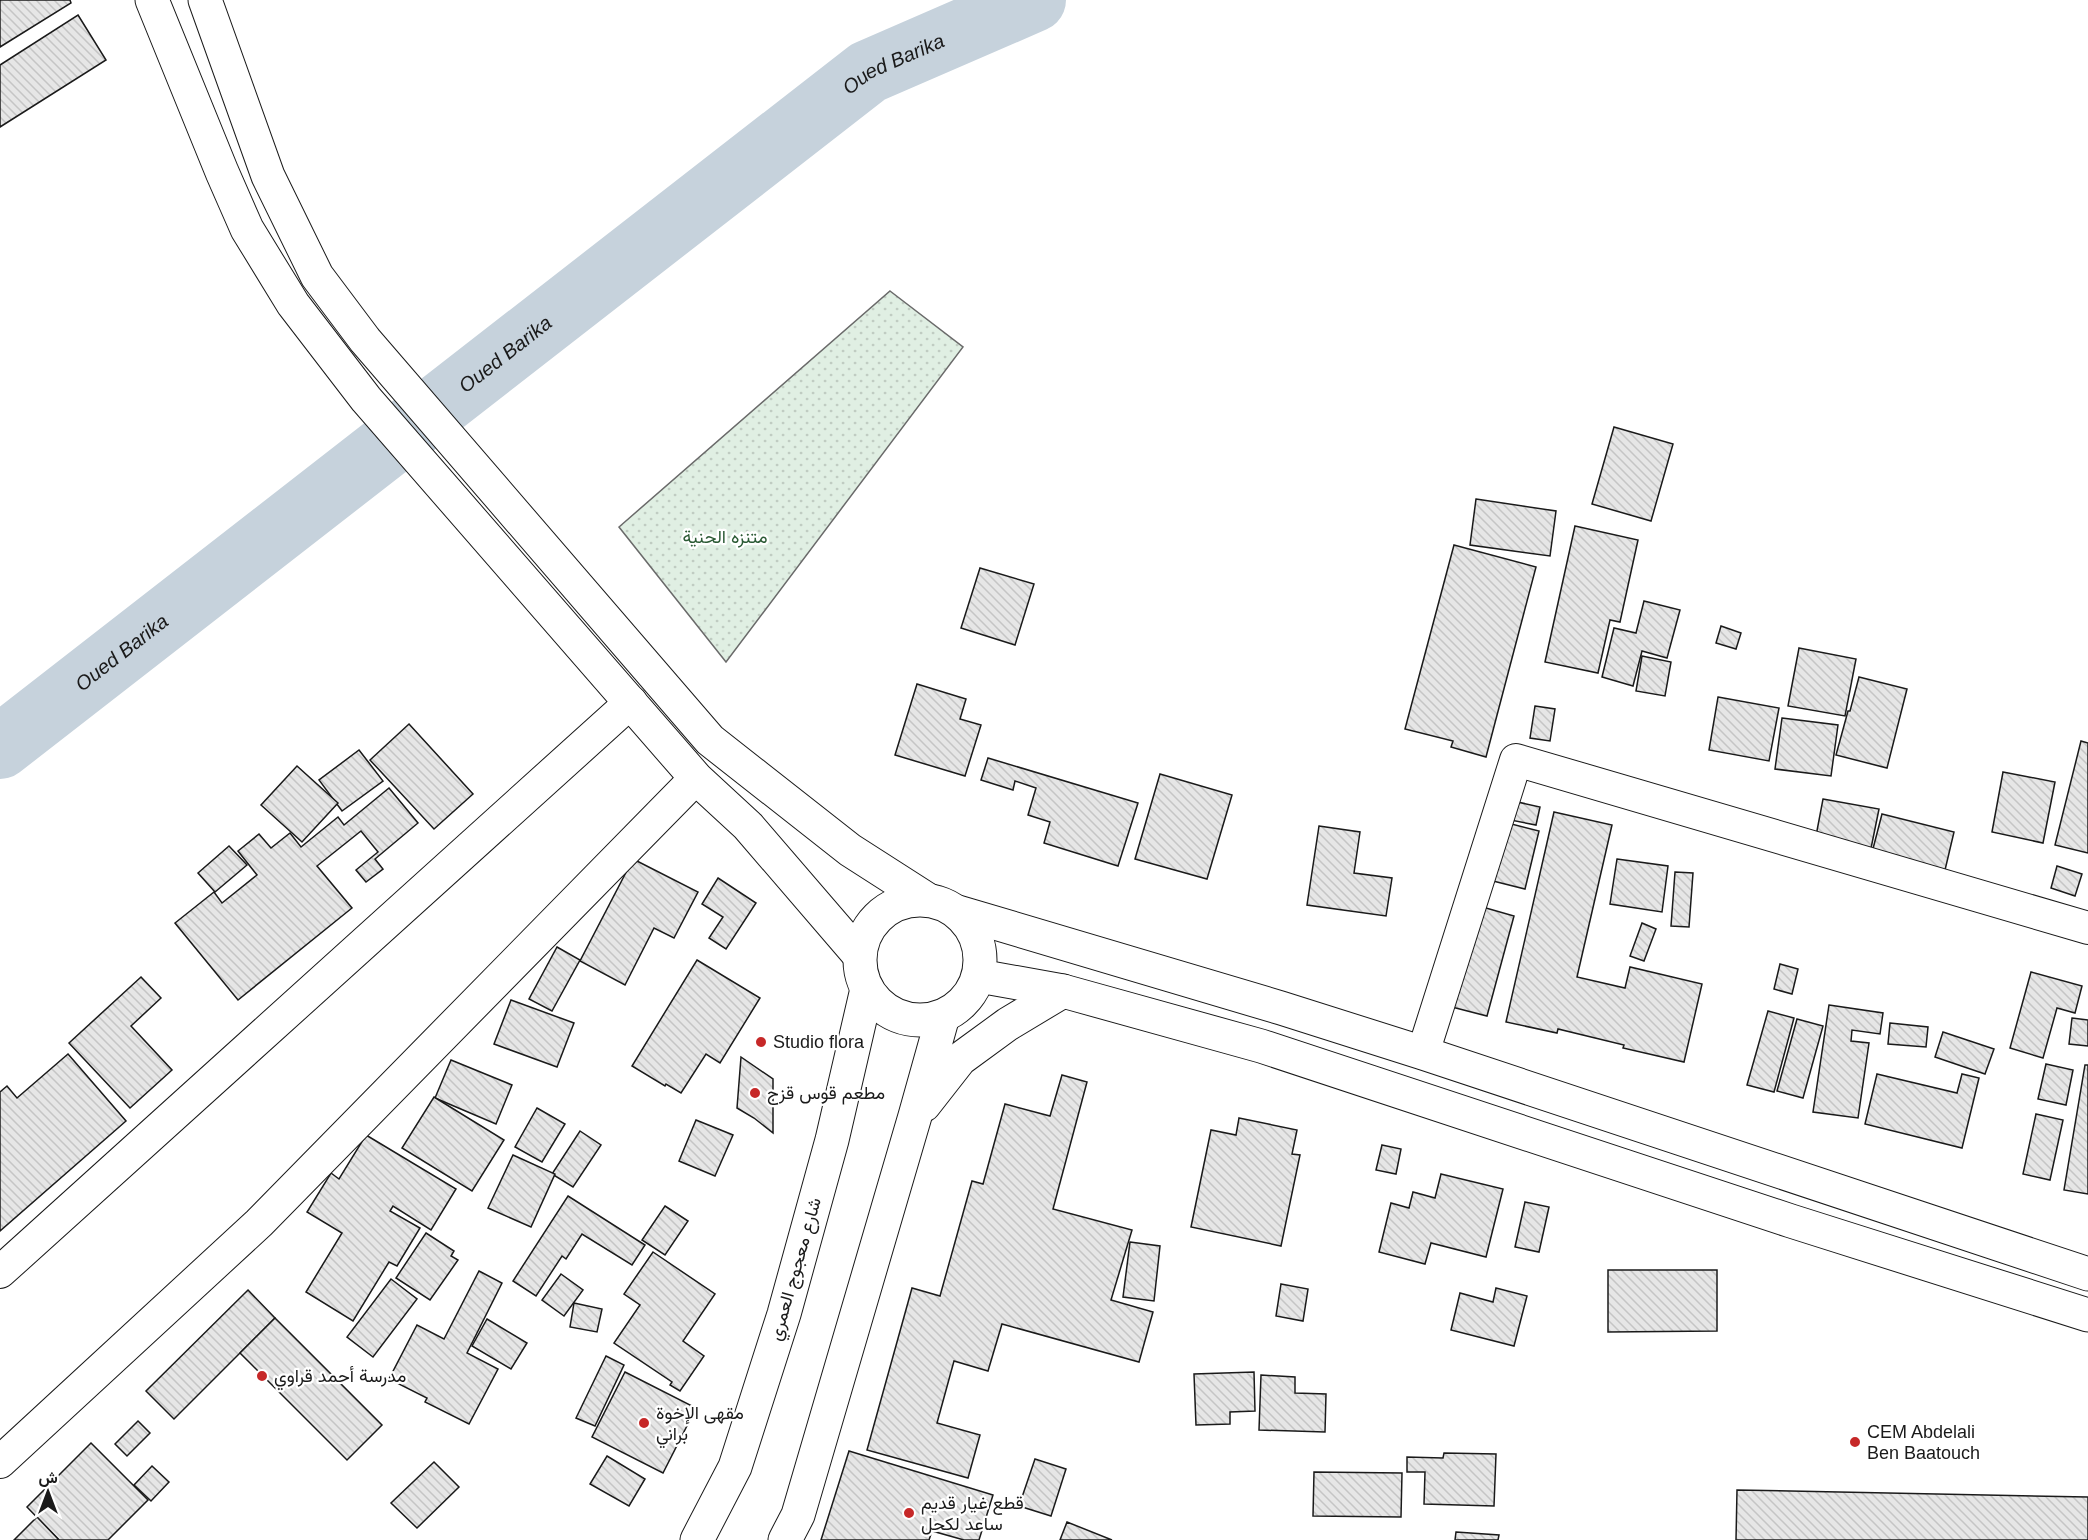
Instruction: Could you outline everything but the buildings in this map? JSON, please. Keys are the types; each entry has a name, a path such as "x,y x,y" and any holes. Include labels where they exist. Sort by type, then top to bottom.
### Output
{"main road":[{"path":"152,0 247,229 292,304 366,399 696,778 748,826 859,955"},
{"path":"205,0 268,176 317,276 365,340 710,740 850,850 928,900"},
{"path":"958,912 975,934 980,955 979,976 971,993 959,1007 943,1016 926,1020 909,1019 892,1014 878,1003 867,989 860,973 859,955 864,936 874,919 890,907 909,900 939,902 958,912 1281,1008 1423,1053 2088,1274"},
{"path":"979,976 1062,991 1261,1046 1791,1221 2088,1316"},
{"name":"شارع معجوج العمري","path":"698,1540 735,1467 784,1314 832,1140 867,989"},
{"path":"915,1116 960,1059 1008,1024 1062,991"},
{"path":"785,1540 798,1515 943,1016"}],"street":[{"path":"0,1272 631,702"},
{"path":"1423,1053 1516,760 2088,928"},
{"path":"0,1462 259,1222 696,778"}],"green space":[{"name":"متنزه الحنية","path":"890,291 963,347 726,662 619,527"}],"waterway":[{"name":"Oued Barika","path":"0,747 868,72 1034,0"}],"place":[{"name":"Studio flora","path":"761,1042"},
{"name":"مطعم قوس قزح","path":"755,1093"},
{"name":"مدرسة أحمد قراوي","path":"262,1376"},
{"name":"مقهى الإخوة براني","path":"644,1423"},
{"name":"CEM Abdelali Ben Baatouch","path":"1855,1442"},
{"name":"قطع غيار قديم ساعد لكحل","path":"909,1513"}]}
